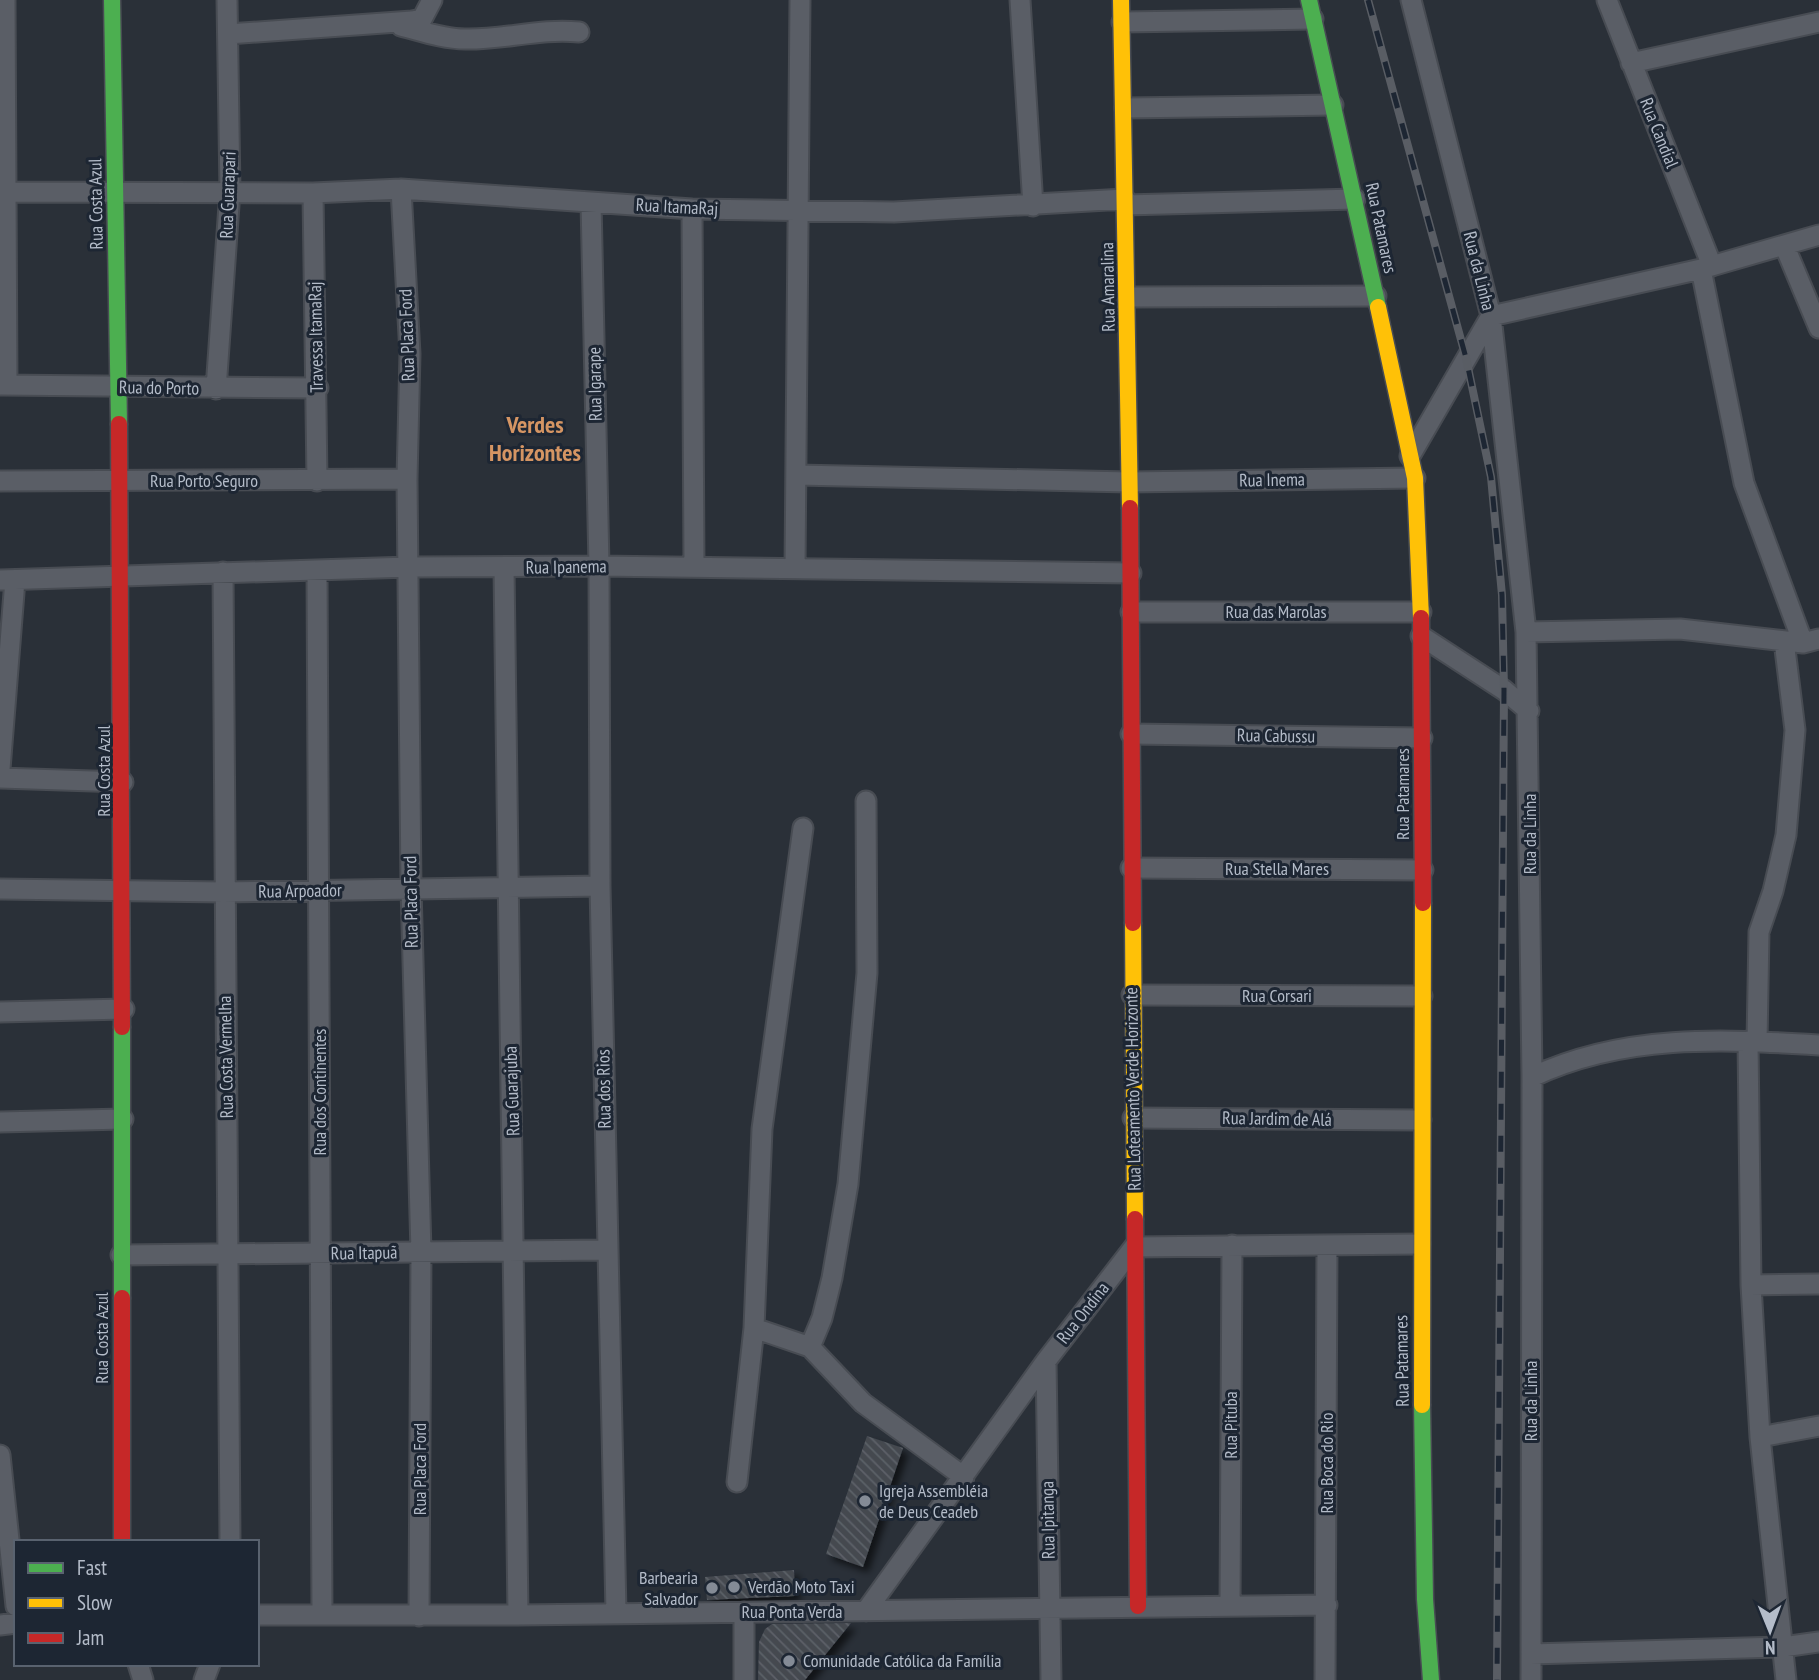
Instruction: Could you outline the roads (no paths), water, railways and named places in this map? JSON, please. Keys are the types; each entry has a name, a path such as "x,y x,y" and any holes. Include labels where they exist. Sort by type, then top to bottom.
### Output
{"street":[{"path":"4,385 5,0"},
{"name":"Rua Costa Azul","path":"112,0 122,575 122,1540"},
{"name":"Rua Guarapari","path":"216,389 230,191 227,0"},
{"path":"228,34 393,24 422,19 432,0"},
{"path":"795,568 800,0"},
{"path":"1020,0 1033,206"},
{"name":"Rua Amaralina","path":"1121,0 1125,108 1131,573"},
{"name":"Rua da Linha","path":"1411,0 1491,316 1527,632 1532,1077 1531,1680"},
{"name":"Rua Candial","path":"1607,0 1707,267 1744,484 1802,641 1786,835 1773,891 1759,932 1752,1041 1751,1285 1760,1437 1786,1680"},
{"path":"1122,22 1311,10"},
{"name":"Rua Patamares","path":"1311,10 1415,478 1421,636 1423,870 1419,1244 1425,1599 1431,1680"},
{"path":"1631,63 1819,22"},
{"path":"393,24 461,39 556,29 579,32"},
{"path":"1125,108 1333,105"},
{"name":"Rua ItamaRaj","path":"4,192 313,193 401,189 692,209 915,212 1125,202 1355,199"},
{"name":"Rua Placa Ford","path":"401,189 410,354 407,478 411,888 421,1252 419,1616"},
{"name":"Travessa ItamaRaj","path":"313,193 318,388 317,481"},
{"name":"Rua Igarape","path":"591,202 599,565"},
{"path":"692,209 694,566"},
{"path":"1410,456 1491,316 1707,267 1785,247 1819,235"},
{"path":"1785,247 1819,328"},
{"path":"1128,297 1376,296"},
{"name":"Rua do Porto","path":"4,385 318,388"},
{"name":"Rua Inema","path":"797,475 1129,482 1415,478"},
{"name":"Rua Porto Seguro","path":"0,481 317,481 407,478"},
{"name":"Rua Ipanema","path":"7,580 409,567 599,565 1131,573"},
{"name":"Rua dos Rios","path":"599,565 600,886 616,1612"},
{"name":"Rua Guarajuba","path":"504,568 506,887 516,1251 518,1615"},
{"name":"Rua dos Continentes","path":"317,570 323,1614"},
{"name":"Rua Costa Vermelha","path":"223,572 230,1540"},
{"name":"Rua Loteamento Verde Horizonte","path":"1131,573 1138,1605"},
{"path":"0,769 7,580"},
{"name":"Rua das Marolas","path":"1131,612 1420,612"},
{"path":"1527,632 1680,629 1802,641"},
{"path":"1421,636 1504,690 1529,711"},
{"name":"Rua Cabussu","path":"1131,734 1422,738"},
{"path":"0,778 123,782"},
{"path":"810,1347 830,1289 848,1184 867,973 866,801"},
{"path":"737,1482 754,1328 762,1129 803,828"},
{"name":"Rua Stella Mares","path":"1132,868 1423,870"},
{"name":"Rua Arpoador","path":"0,889 224,892 600,886"},
{"name":"Rua Corsari","path":"1132,995 1422,996"},
{"path":"0,1012 124,1009"},
{"path":"1532,1077 1574,1058 1634,1045 1670,1041 1752,1041 1819,1045"},
{"name":"Rua Jardim de Alá","path":"1133,1118 1421,1120"},
{"path":"0,1122 124,1119"},
{"path":"1134,1247 1419,1244"},
{"name":"Rua Pituba","path":"1230,1605 1232,1245"},
{"name":"Rua Boca do Rio","path":"1325,1680 1327,1245"},
{"name":"Rua Ondina","path":"866,1611 1046,1361 1134,1247"},
{"name":"Rua Itapuã","path":"121,1255 607,1250"},
{"path":"1751,1285 1819,1284"},
{"path":"754,1328 810,1347 863,1403 964,1477"},
{"name":"Rua Ipitanga","path":"1046,1361 1051,1680"},
{"path":"1760,1437 1819,1426"},
{"path":"0,1455 14,1587"},
{"name":"Rua Ponta Verda","path":"259,1615 419,1616 1138,1605 1326,1605"},
{"path":"744,1612 744,1680"},
{"path":"1531,1654 1783,1647 1819,1642"}],"railway":[{"path":"1368,0 1466,358 1491,477 1502,595 1504,690 1497,1680"}],"place":[{"name":"Igreja Assembléia de Deus Ceadeb","path":"865,1501"},
{"name":"Verdão Moto Taxi","path":"734,1587"},
{"name":"Barbearia Salvador","path":"712,1588"},
{"name":"Comunidade Católica da Família","path":"789,1661"}],"district":[{"name":"Verdes Horizontes","path":"535,439"}]}
